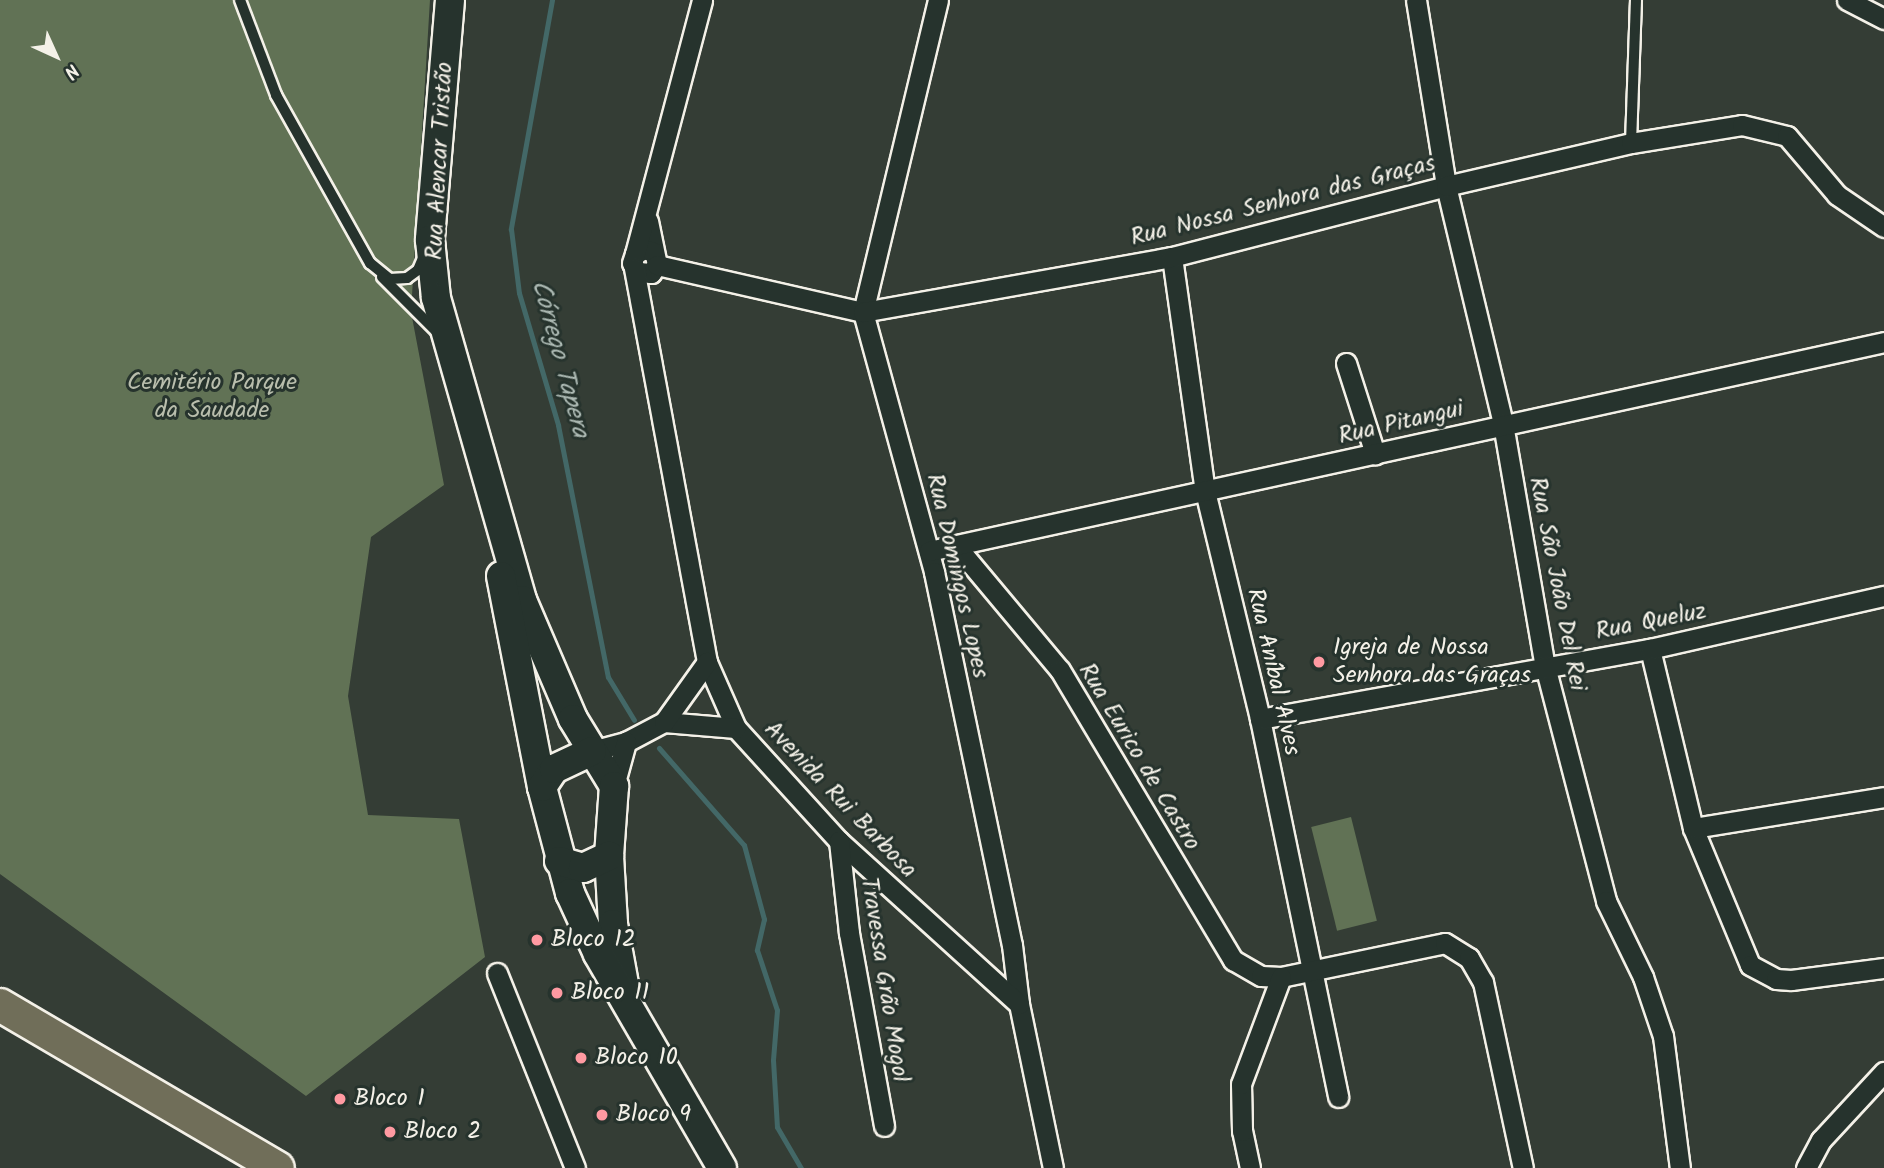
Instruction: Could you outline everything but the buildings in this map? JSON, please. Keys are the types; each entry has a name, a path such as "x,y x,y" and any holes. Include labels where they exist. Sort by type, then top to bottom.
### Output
{"main road":[{"name":"Rua Alencar Tristão","path":"450,0 430,240 436,298 451,344 497,524 532,626 592,751 606,766 614,786"},
{"name":"Rua Alencar Tristão","path":"497,524 505,612 559,860 598,954 625,995"},
{"path":"542,788 554,769 592,751"},
{"path":"614,786 609,856 612,924 625,995 722,1168"},
{"path":"559,860 583,868 609,856"},
{"path":"0,1005 278,1168"}],"street":[{"name":"Avenida Rui Barbosa","path":"702,0 647,217 646,262 638,300 707,662 736,728 839,841 1019,1004"},
{"name":"Rua Domingos Lopes","path":"938,0 863,312 929,551 1012,945 1019,1004 1053,1168"},
{"name":"Rua São João Del Rei","path":"1416,0 1446,186 1503,424 1545,666 1606,901 1643,977 1663,1036 1680,1168"},
{"path":"1847,0 1884,19"},
{"name":"Rua Nossa Senhora das Graças","path":"646,262 863,312 1172,257 1446,186 1631,143 1742,125 1775,131 1802,151 1837,195 1884,227"},
{"name":"Rua Aníbal Alves","path":"1172,257 1205,491 1260,719 1338,1097"},
{"name":"Rua Pitangui","path":"929,551 1884,342"},
{"path":"1346,363 1375,454"},
{"name":"Rua Eurico de Castro","path":"957,547 1060,670 1222,945 1246,970 1261,976 1281,977"},
{"name":"Rua Queluz","path":"1260,719 1650,649 1884,596"},
{"path":"1650,649 1693,828 1751,965 1776,979 1791,980 1884,968"},
{"path":"592,751 626,742 664,722 707,662"},
{"path":"664,722 736,728"},
{"path":"614,786 626,742"},
{"path":"1693,828 1884,797"},
{"name":"Travessa Grão Mogol","path":"839,841 849,933 884,1126"},
{"path":"1250,1168 1242,1130 1241,1084 1281,977 1445,943 1469,958 1482,982 1523,1168"},
{"path":"980,970 998,963 1012,945"},
{"path":"497,973 575,1168"},
{"path":"1806,1168 1821,1140 1884,1072"}],"lane":[{"path":"240,0 276,95 329,192 377,271 413,312 451,344"},
{"path":"1631,143 1636,0"},
{"path":"377,271 390,279 407,278 418,270 430,240"}],"green space":[{"name":"Cemitério Parque da Saudade","path":"0,0 430,0 411,312 444,485 371,537 348,696 368,815 459,819 485,957 306,1096 0,874"},
{"path":"1351,817 1377,921 1337,931 1311,827"}],"waterway":[{"name":"Córrego Tapera","path":"552,0 511,229 519,293 558,425 608,677 634,720"},
{"name":"Córrego Tapera","path":"659,748 744,845 764,919 757,950 777,1010 773,1060 777,1127 801,1168"}],"place":[{"name":"Igreja de Nossa Senhora das Graças","path":"1319,662"},
{"name":"Bloco 12","path":"537,940"},
{"name":"Bloco 11","path":"557,993"},
{"name":"Bloco 10","path":"581,1058"},
{"name":"Bloco 1","path":"340,1099"},
{"name":"Bloco 9","path":"602,1115"},
{"name":"Bloco 2","path":"390,1132"}]}
